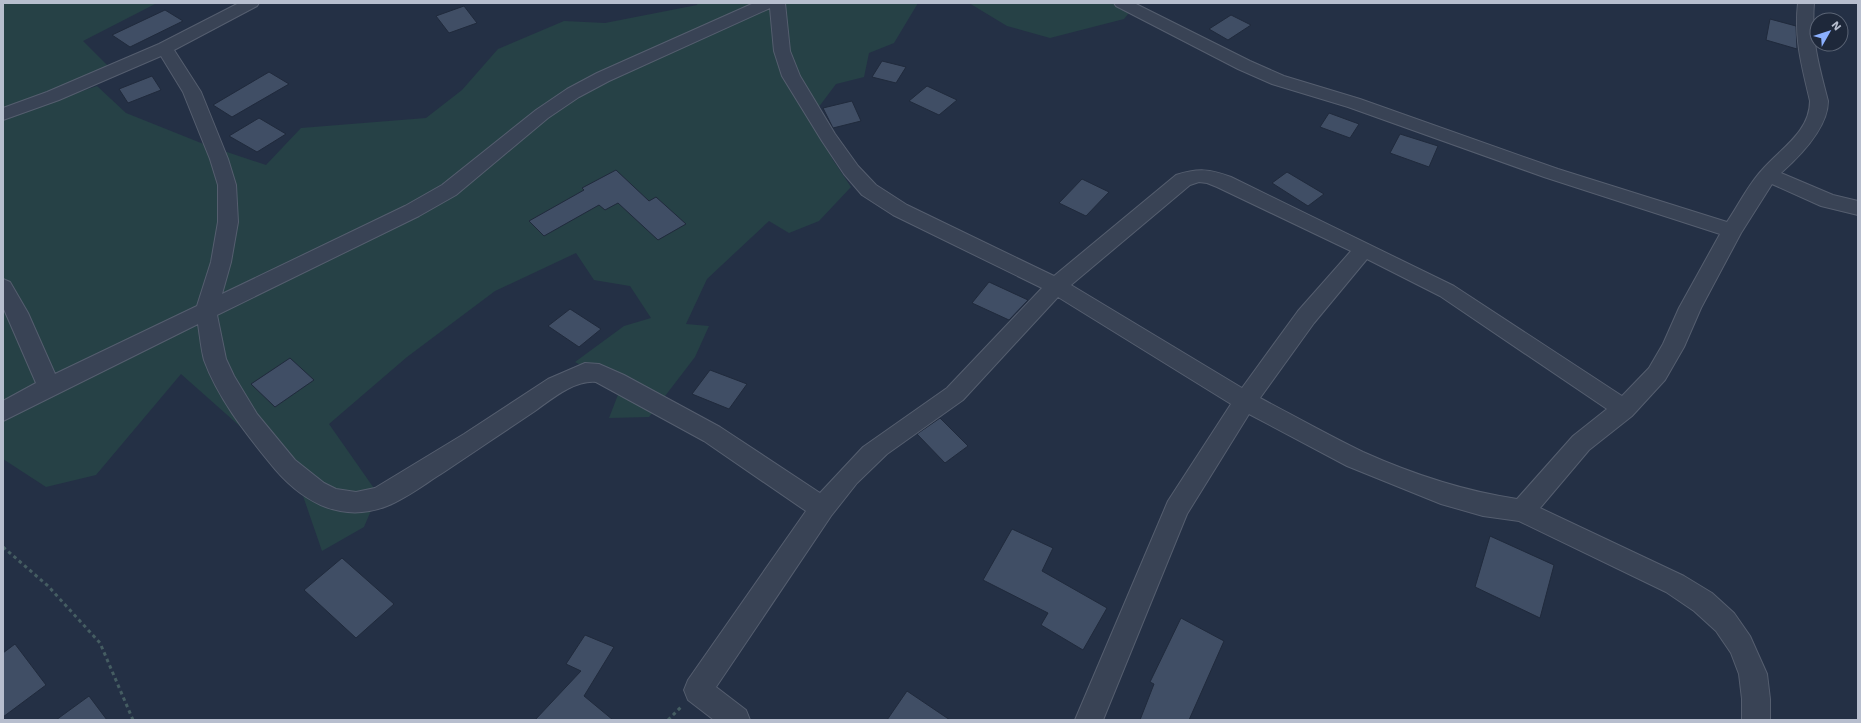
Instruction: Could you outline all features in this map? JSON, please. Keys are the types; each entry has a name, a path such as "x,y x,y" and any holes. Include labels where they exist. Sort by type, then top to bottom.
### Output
{"street":[{"path":"3,114 53,96 165,48 251,3"},
{"path":"3,412 49,387 412,211 449,190 542,114 573,93 603,77 767,3"},
{"path":"777,3 782,52 792,76 828,137 851,170 869,190 900,210 1056,286 1245,401 1355,459 1402,478 1483,505 1522,511 1675,584 1703,602 1726,622 1740,645 1753,674 1756,699 1756,720"},
{"path":"1122,3 1244,65 1278,80 1354,103 1551,173 1732,231"},
{"path":"1522,511 1581,443 1624,408 1657,374 1673,347 1693,302 1732,231 1768,175 1791,154 1815,122 1819,110 1816,86 1806,48 1804,25 1806,3"},
{"path":"165,48 192,92 219,159 226,185 228,222 222,262 206,312 215,360 224,380 249,421 286,467 315,490 332,499 356,503 380,498 413,479 556,385 586,372 599,373 616,381 712,434 822,508"},
{"path":"736,720 698,690 746,622 822,508 860,464 879,447 955,394 1056,286 1183,180 1195,175 1208,176 1224,182 1423,278 1471,305 1624,408"},
{"path":"1768,175 1828,201 1858,208"},
{"path":"1089,720 1177,509 1245,401 1306,317 1364,249"},
{"path":"3,287 17,313 49,387"}],"path":[{"path":"3,547 48,586 100,643 133,720"}],"green space":[{"path":"3,3 157,3 83,41 111,69 57,90 3,108"},
{"path":"698,3 918,3 894,43 869,53 864,77 836,84 812,116 833,160 851,187 819,221 789,233 769,221 707,279 686,324 709,326 695,357 649,417 609,418 621,387 575,362 624,326 651,318 630,286 594,280 576,253 495,291 407,357 329,424 378,494 364,527 322,551 293,467 243,429 181,374 96,475 46,487 3,459 3,118 97,86 126,113 206,145 266,165 301,128 426,118 462,90 498,49 564,21 605,23 697,5"},
{"path":"969,3 1137,3 1124,19 1050,38 1007,26"}],"building":[{"path":"464,6 477,23 449,33 436,16"},
{"path":"165,10 183,21 130,47 112,35"},
{"path":"1231,15 1251,25 1228,40 1209,29"},
{"path":"1770,19 1796,26 1797,49 1766,40"},
{"path":"882,61 906,67 896,83 872,77"},
{"path":"269,72 289,84 232,117 213,105"},
{"path":"152,76 161,90 128,103 119,89"},
{"path":"927,86 957,100 939,115 909,101"},
{"path":"852,101 861,121 833,128 823,108"},
{"path":"1329,113 1359,124 1350,138 1320,127"},
{"path":"259,118 286,134 257,152 229,136"},
{"path":"1400,134 1438,146 1429,167 1390,153"},
{"path":"616,170 649,201 656,197 686,224 658,240 618,203 605,210 599,205 544,236 529,221 584,190 582,188"},
{"path":"1287,172 1324,194 1308,206 1272,183"},
{"path":"1082,179 1109,192 1086,216 1059,203"},
{"path":"989,282 1028,300 1009,320 972,303"},
{"path":"570,309 601,329 579,347 548,326"},
{"path":"290,358 314,380 275,407 251,384"},
{"path":"710,370 747,384 729,409 692,394"},
{"path":"940,418 968,446 945,463 917,434"},
{"path":"1012,529 1053,548 1042,571 1107,608 1083,650 1041,625 1048,613 983,580"},
{"path":"1490,536 1554,565 1540,618 1475,587"},
{"path":"342,558 394,604 356,638 304,590"},
{"path":"1181,618 1224,641 1189,720 1140,720 1154,684 1150,682"},
{"path":"585,635 614,647 584,696 613,720 535,720 581,671 566,664"},
{"path":"15,644 46,685 3,717 3,653"},
{"path":"907,691 950,720 887,720"},
{"path":"89,696 107,720 56,720"}]}
